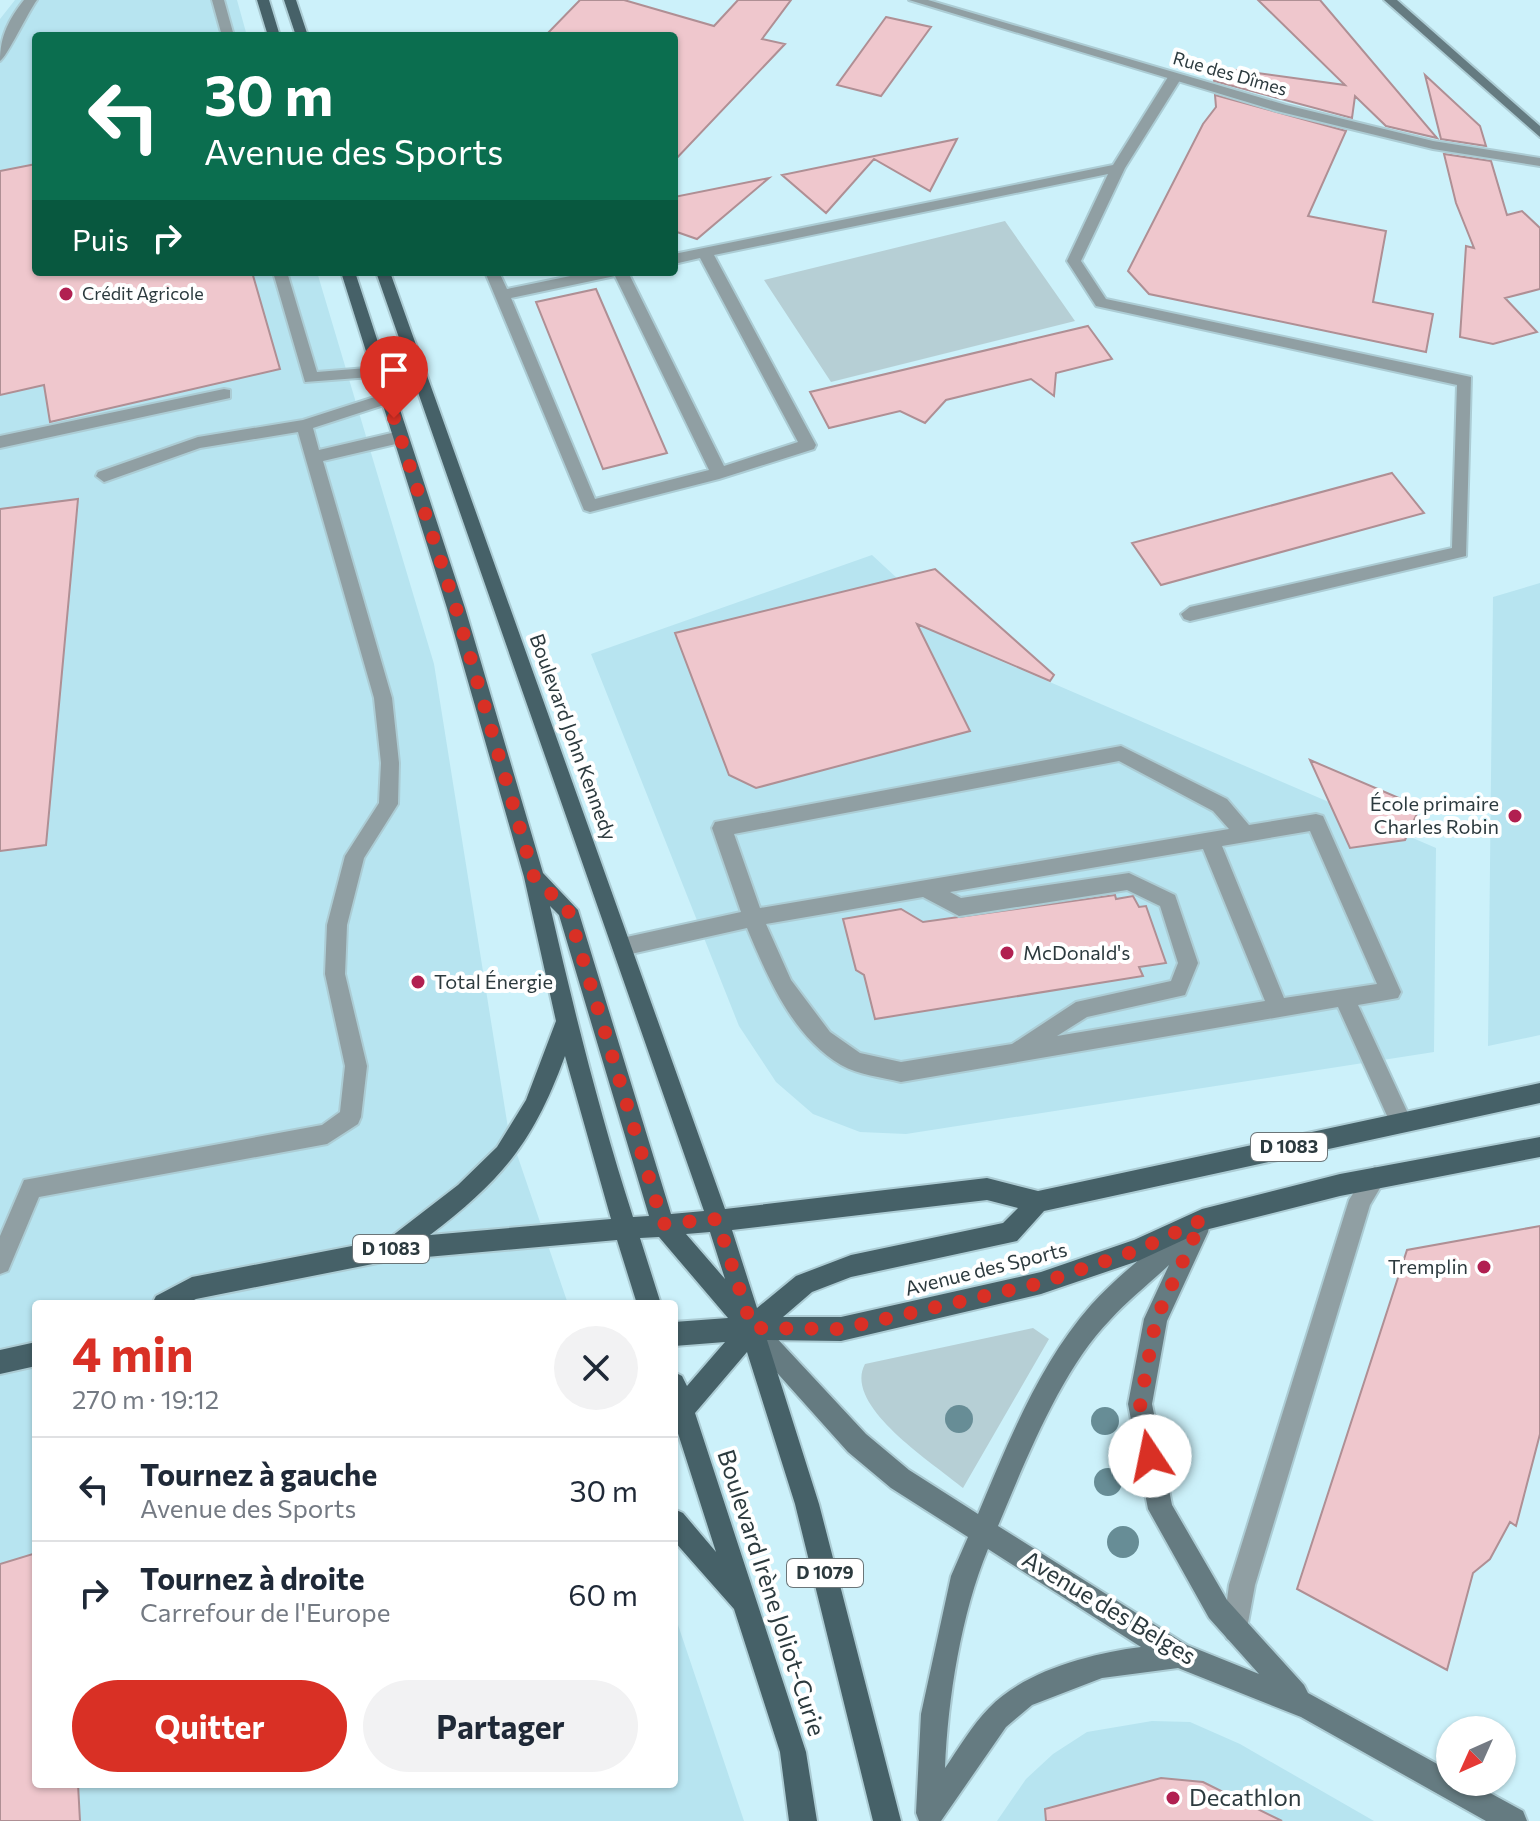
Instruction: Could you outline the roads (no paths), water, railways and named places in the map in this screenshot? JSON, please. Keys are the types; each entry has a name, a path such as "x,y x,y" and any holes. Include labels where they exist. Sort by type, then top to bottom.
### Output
{"main road":[{"path":"263,0 273,32"},
{"path":"290,0 301,32"},
{"path":"1390,0 1540,133"},
{"path":"349,276 456,608 534,877 566,1021 648,1300"},
{"name":"Boulevard John Kennedy","path":"384,276 717,1219"},
{"path":"534,877 568,910 663,1224 752,1328 682,1410"},
{"path":"393,1249 472,1187 506,1153 545,1083 566,1021"},
{"name":"D 1083","path":"171,1300 192,1288 393,1249 793,1214 987,1189 1038,1202 1540,1093"},
{"name":"Avenue des Sports","path":"752,1328 841,1329 1041,1283 1138,1250 1202,1220 1375,1178 1540,1147"},
{"name":"Avenue des Sports","path":"752,1328 804,1284 851,1266 1009,1233 1038,1202"},
{"name":"D 1079","path":"717,1219 811,1519 887,1821"},
{"path":"929,1817 934,1714 964,1576 1018,1449 1075,1347 1100,1313 1202,1220"},
{"path":"1202,1220 1156,1319 1140,1404 1160,1509 1218,1609 1275,1675 1309,1707"},
{"name":"D 1083","path":"678,1334 752,1328"},
{"name":"Avenue des Belges","path":"752,1328 857,1443 900,1479 1178,1655 1309,1707 1513,1821"},
{"path":"0,1362 32,1355"},
{"name":"Boulevard Irène Joliot-Curie","path":"678,1397 793,1752 803,1821"},
{"path":"678,1527 746,1607"},
{"path":"929,1817 997,1718 1023,1695 1102,1665 1178,1655"}],"street":[{"path":"0,57 18,16 31,0"},
{"path":"218,0 227,32"},
{"name":"Rue des Dîmes","path":"915,0 1025,30 1175,77 1433,145 1540,162"},
{"path":"1175,77 1118,168 1074,261 1101,303 1465,381 1460,552 1190,614"},
{"path":"678,258 1118,168"},
{"path":"494,276 590,506 719,473 808,445 705,253"},
{"path":"281,276 311,378 379,372"},
{"path":"502,295 593,276"},
{"path":"623,276 719,473"},
{"path":"0,442 224,394"},
{"path":"104,476 198,443 304,425 387,398"},
{"path":"0,1263 32,1188 327,1134 350,1117 356,1066 335,974 337,925 355,856 388,804 390,763 383,698 304,425"},
{"path":"315,457 400,437"},
{"path":"622,947 756,917 1316,822 1391,992 1344,997 901,1072 849,1059 809,1029 786,994 756,917 722,828 1121,753 1220,805 1244,833"},
{"path":"1209,839 1279,1010"},
{"path":"924,888 959,907 1129,881 1168,901 1188,963 1178,989 1083,1009 1010,1054"},
{"path":"1344,997 1401,1122"},
{"path":"1236,1630 1242,1585 1360,1200 1375,1178"}],"place":[{"name":"Crédit Agricole","path":"66,294"},
{"name":"École primaire Charles Robin","path":"1515,816"},
{"name":"McDonald's","path":"1007,953"},
{"name":"Total Énergie","path":"418,982"},
{"name":"Tremplin","path":"1484,1267"},
{"name":"Decathlon","path":"1173,1798"}]}
